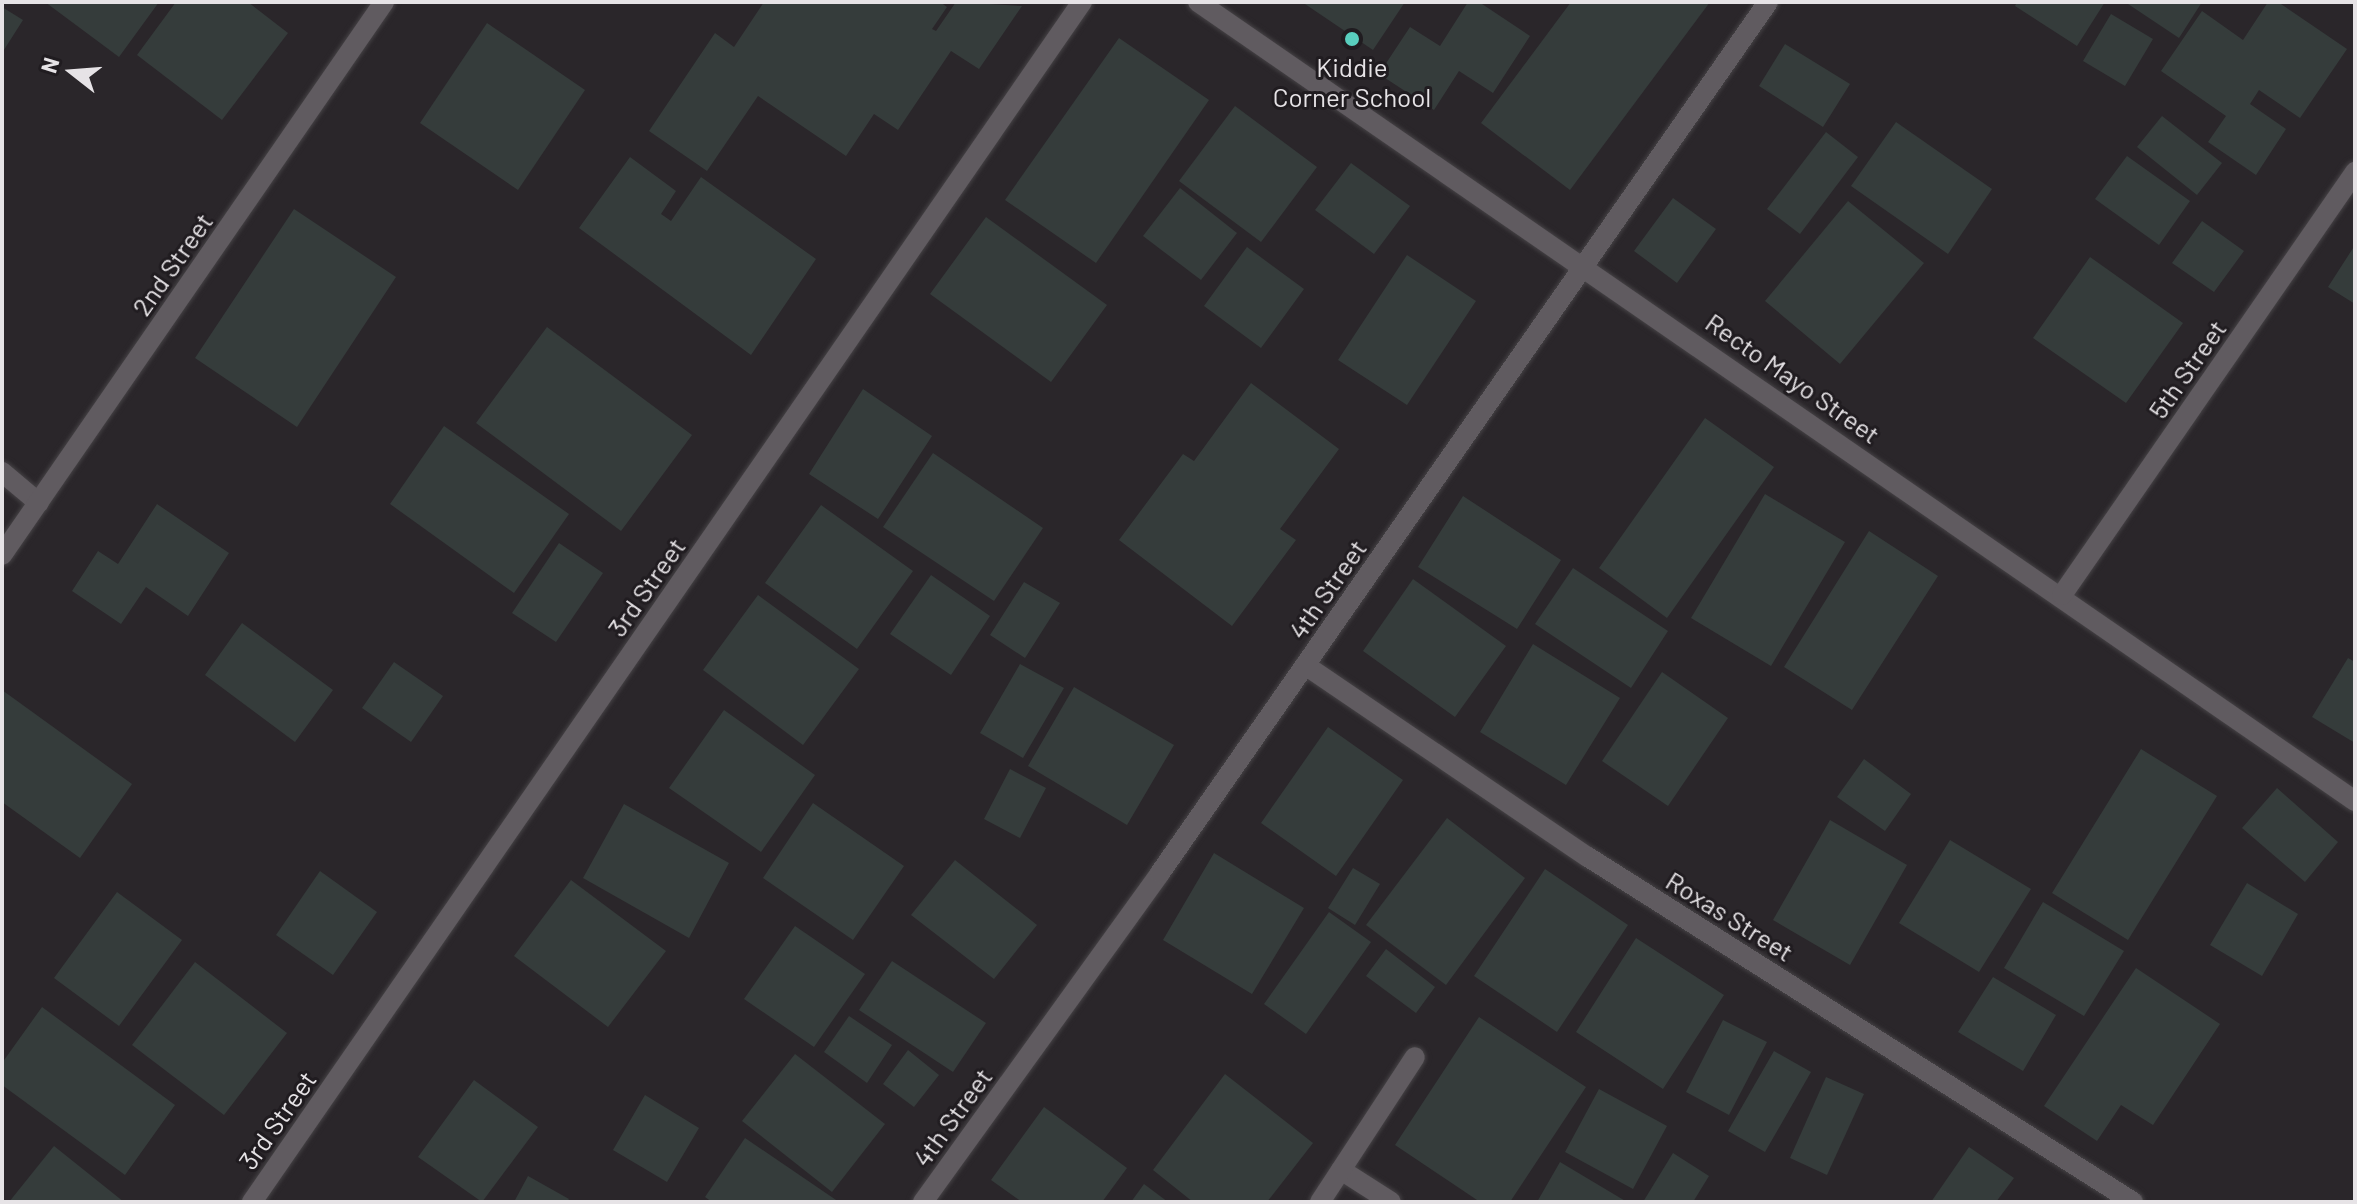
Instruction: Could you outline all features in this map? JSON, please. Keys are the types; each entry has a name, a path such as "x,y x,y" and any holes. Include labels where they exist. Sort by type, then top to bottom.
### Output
{"street":[{"name":"2nd Street","path":"2,555 384,2"},
{"name":"3rd Street","path":"252,1202 1082,2"},
{"name":"Recto Mayo Street","path":"1198,2 2062,595 2355,801"},
{"name":"4th Street","path":"923,1202 1305,665 1768,2"},
{"name":"5th Street","path":"2062,595 2355,172"},
{"path":"2,472 39,503"},
{"name":"Roxas Street","path":"1305,665 1588,857 2133,1202"},
{"path":"1320,1202 1415,1057"},
{"path":"1341,1170 1391,1202"}],"building":[{"path":"45,2 159,2 119,57"},
{"path":"176,2 248,2 288,33 222,120 137,55"},
{"path":"764,2 940,2 947,7 932,29 936,31 956,2 1022,6 979,69 951,51 898,130 874,114 846,156 758,96 707,171 649,131 715,33 734,47"},
{"path":"1302,2 1405,2 1373,50"},
{"path":"1468,2 1479,2 1530,36 1493,93 1459,71 1434,110 1379,74 1410,27 1440,46"},
{"path":"1571,2 1710,2 1570,190 1481,123"},
{"path":"2017,2 2105,2 2077,46 2015,6"},
{"path":"2125,2 2202,2 2179,38"},
{"path":"2268,2 2278,2 2347,49 2300,118 2259,90 2250,104 2286,129 2256,175 2208,142 2226,116 2161,71 2202,11 2243,40"},
{"path":"2,7 23,20 2,53"},
{"path":"2111,14 2153,39 2125,86 2083,61"},
{"path":"487,23 585,90 518,190 420,123"},
{"path":"1119,38 1209,100 1096,263 1005,200"},
{"path":"1785,44 1850,84 1823,127 1759,86"},
{"path":"1235,106 1317,167 1261,242 1179,181"},
{"path":"2162,116 2222,163 2197,195 2137,147"},
{"path":"1896,122 1992,189 1948,254 1851,186"},
{"path":"1826,132 1858,157 1800,234 1767,209"},
{"path":"2127,156 2190,201 2159,245 2095,199"},
{"path":"630,157 676,191 661,214 671,221 701,177 816,259 751,355 579,228"},
{"path":"1351,163 1410,206 1374,254 1315,210"},
{"path":"1180,188 1237,233 1201,280 1143,236"},
{"path":"1673,198 1716,229 1677,283 1634,251"},
{"path":"1848,201 1924,263 1840,364 1765,301"},
{"path":"294,209 396,277 297,427 195,358"},
{"path":"986,217 1107,305 1051,382 930,294"},
{"path":"2202,221 2244,251 2214,292 2172,263"},
{"path":"2355,245 2355,304 2328,287"},
{"path":"1247,247 1304,289 1261,348 1204,306"},
{"path":"1407,255 1476,301 1407,405 1338,360"},
{"path":"2090,257 2183,323 2126,403 2033,338"},
{"path":"547,327 692,435 621,531 476,423"},
{"path":"1251,383 1339,449 1280,529 1296,540 1232,626 1119,540 1183,454 1194,461"},
{"path":"863,389 932,436 878,519 809,474"},
{"path":"1705,418 1774,467 1667,618 1599,568"},
{"path":"444,426 569,514 514,593 390,504"},
{"path":"933,453 1043,528 994,601 883,527"},
{"path":"1765,494 1845,542 1771,666 1691,618"},
{"path":"1463,496 1561,560 1517,629 1418,567"},
{"path":"157,504 229,553 188,616 146,587 121,624 72,591 98,551 118,564"},
{"path":"821,505 913,571 857,649 765,583"},
{"path":"1869,531 1938,576 1852,710 1784,667"},
{"path":"559,543 603,573 556,642 512,613"},
{"path":"1573,568 1668,631 1631,688 1535,624"},
{"path":"931,575 990,616 951,675 890,634"},
{"path":"1413,579 1506,646 1455,717 1363,651"},
{"path":"1024,582 1060,603 1025,658 990,635"},
{"path":"758,595 859,669 803,745 703,670"},
{"path":"242,623 333,690 295,742 205,675"},
{"path":"1533,644 1620,698 1566,785 1480,732"},
{"path":"2348,658 2355,662 2355,743 2312,717"},
{"path":"394,662 443,696 411,742 362,708"},
{"path":"1020,664 1064,688 1023,758 980,733"},
{"path":"1662,672 1728,718 1668,806 1602,761"},
{"path":"1074,687 1174,745 1127,825 1028,766"},
{"path":"2,690 132,784 80,858 2,802"},
{"path":"724,710 815,775 761,852 669,788"},
{"path":"1328,727 1403,780 1336,876 1261,823"},
{"path":"2141,749 2217,796 2128,940 2052,893"},
{"path":"1864,759 1911,794 1885,831 1837,797"},
{"path":"1010,769 1046,788 1020,838 984,819"},
{"path":"2277,788 2338,842 2305,882 2242,828"},
{"path":"813,803 904,866 853,940 763,878"},
{"path":"624,804 729,863 689,938 583,878"},
{"path":"1447,818 1525,878 1446,985 1366,925"},
{"path":"1830,820 1907,865 1850,965 1773,920"},
{"path":"1950,840 2031,889 1979,972 1899,923"},
{"path":"1214,853 1304,908 1252,994 1163,940"},
{"path":"955,860 1037,925 994,979 911,915"},
{"path":"1353,868 1380,884 1355,925 1328,908"},
{"path":"1545,869 1628,925 1557,1032 1474,976"},
{"path":"320,871 377,912 333,975 276,935"},
{"path":"571,880 666,951 608,1027 514,956"},
{"path":"2247,883 2298,914 2262,976 2210,945"},
{"path":"117,892 182,940 119,1026 54,978"},
{"path":"2043,902 2124,951 2084,1016 2004,968"},
{"path":"1329,912 1371,942 1306,1034 1264,1004"},
{"path":"795,926 865,974 814,1047 744,999"},
{"path":"1636,938 1724,995 1663,1089 1576,1032"},
{"path":"1386,949 1435,987 1416,1013 1366,976"},
{"path":"892,961 986,1023 953,1072 859,1010"},
{"path":"195,962 287,1033 224,1115 132,1045"},
{"path":"2136,968 2220,1024 2153,1125 2121,1105 2097,1141 2044,1106"},
{"path":"1993,977 2056,1015 2023,1071 1958,1032"},
{"path":"42,1007 175,1105 125,1175 2,1085 2,1063"},
{"path":"849,1016 892,1045 867,1083 824,1052"},
{"path":"1479,1017 1586,1087 1510,1202 1480,1202 1395,1145"},
{"path":"1723,1020 1767,1042 1729,1115 1686,1092"},
{"path":"908,1050 939,1075 914,1107 883,1084"},
{"path":"1774,1051 1811,1072 1765,1152 1728,1131"},
{"path":"795,1054 885,1124 832,1192 742,1121"},
{"path":"1225,1074 1313,1143 1267,1202 1193,1202 1153,1170"},
{"path":"1826,1077 1864,1094 1827,1175 1790,1158"},
{"path":"474,1080 538,1127 482,1202 418,1157"},
{"path":"1599,1089 1667,1126 1633,1189 1565,1152"},
{"path":"645,1095 699,1128 667,1182 613,1150"},
{"path":"1044,1107 1127,1168 1102,1202 1022,1202 991,1180"},
{"path":"745,1138 839,1202 712,1202 705,1197"},
{"path":"54,1146 124,1202 9,1202"},
{"path":"1969,1147 2014,1178 1996,1202 1931,1202"},
{"path":"1673,1153 1709,1176 1693,1202 1643,1202"},
{"path":"1560,1162 1627,1202 1537,1202"},
{"path":"528,1176 569,1199 567,1202 514,1202"},
{"path":"1144,1184 1168,1202 1131,1202"}],"place":[{"name":"Kiddie Corner School","path":"1352,39"}]}
